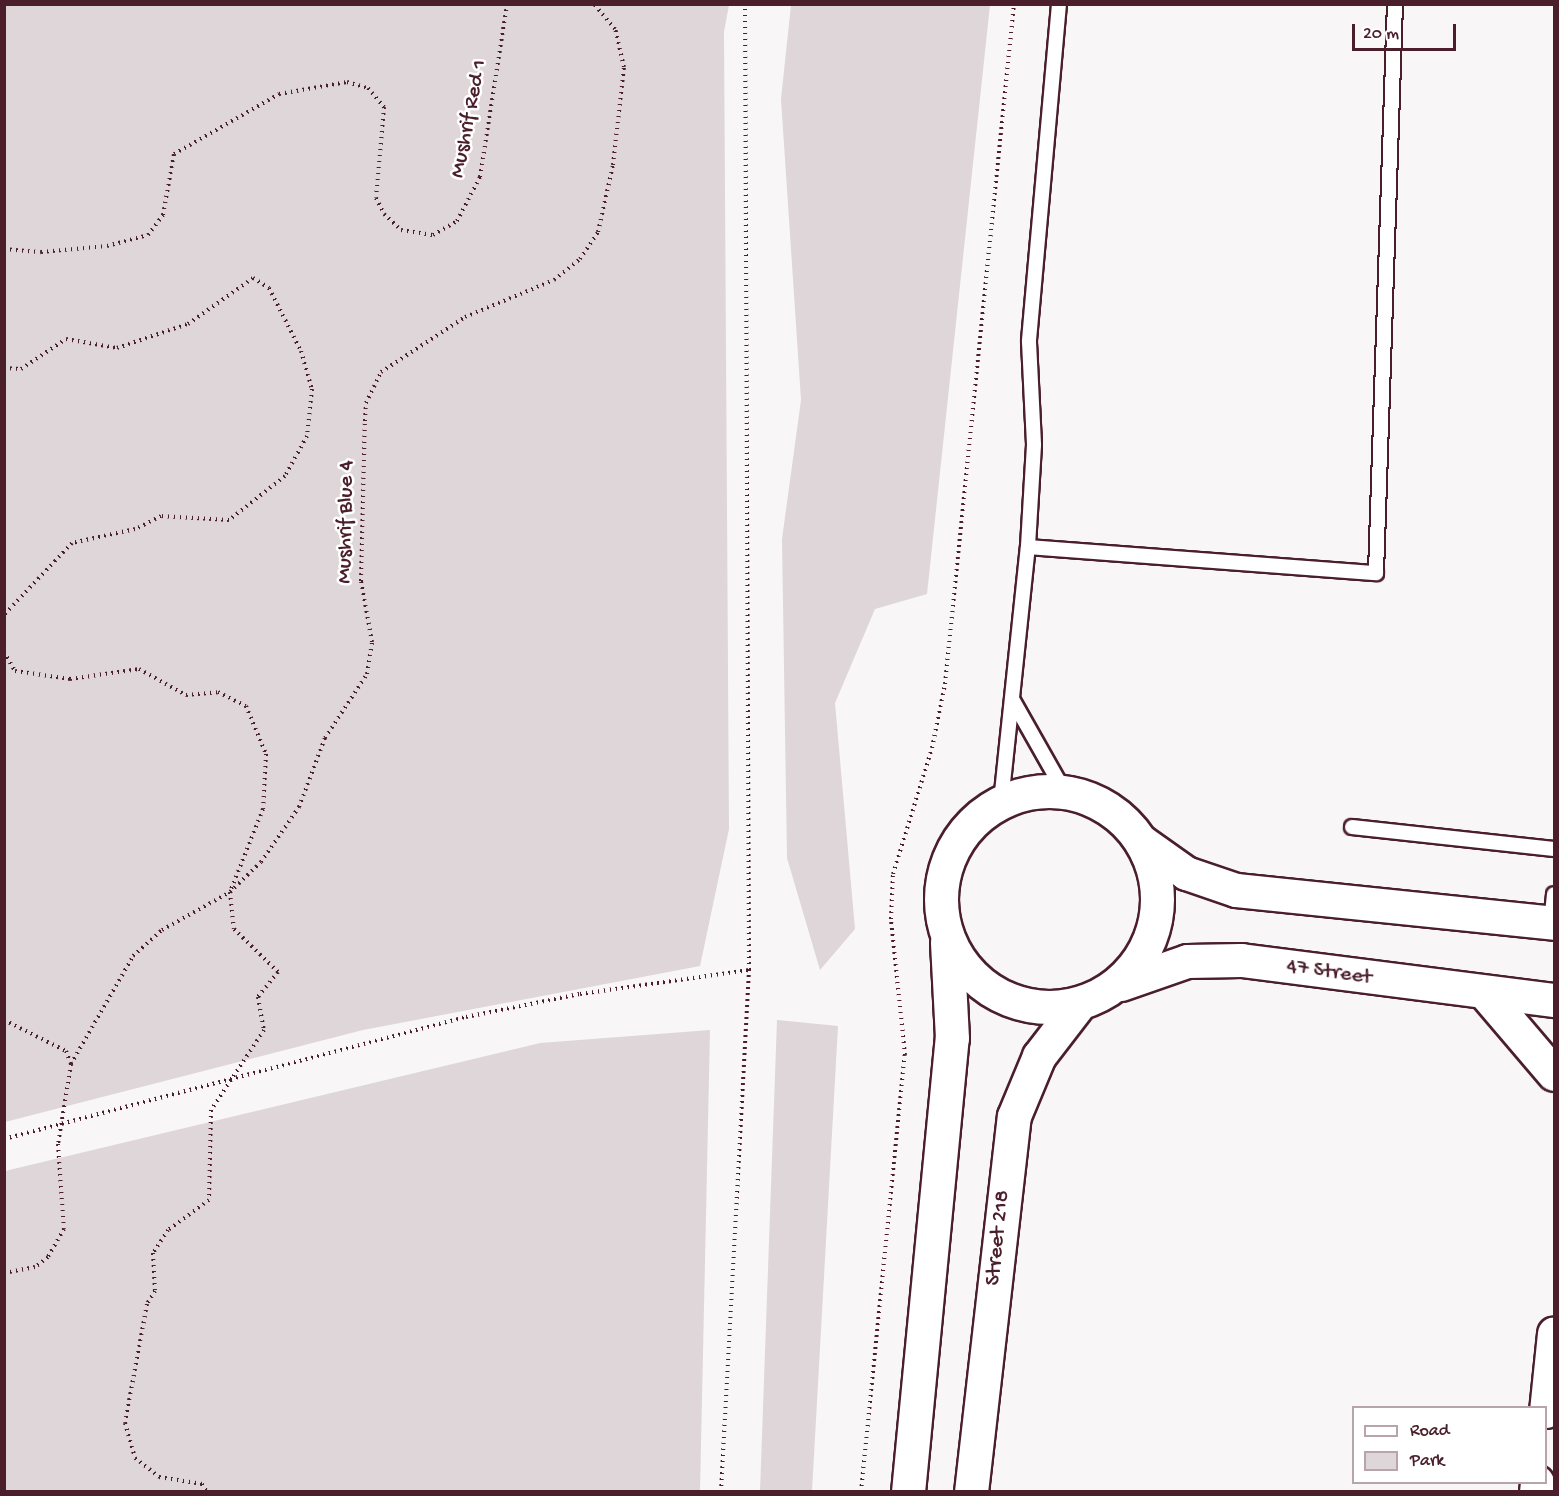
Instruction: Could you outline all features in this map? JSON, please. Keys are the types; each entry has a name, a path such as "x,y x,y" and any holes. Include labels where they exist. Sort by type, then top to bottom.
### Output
{"street":[{"path":"908,1491 952,1038 947,938 940,906 943,874 955,845 975,820 1001,802 1032,792 1064,791 1095,801 1122,818 1142,842 1186,873 1236,890 1553,913"},
{"path":"1109,990 1142,956 1155,923 1157,887 1142,842"},
{"path":"947,938 962,966 986,988 1015,1003 1046,1008 1079,1004"},
{"name":"47 Street","path":"1079,1004 1160,967 1232,960 1554,1000"},
{"path":"1485,993 1554,1074"},
{"name":"Street 218","path":"971,1491 1014,1116 1039,1056 1079,1004"},
{"path":"1546,1406 1554,1333"}],"lane":[{"path":"1001,802 1028,547 1034,445 1029,342 1059,4"},
{"path":"1028,547 1376,573 1395,4"},
{"path":"1012,699 1064,791"},
{"path":"1352,827 1554,849"}],"path":[{"name":"Mushrif Red 1","path":"4,249 40,252 106,246 148,235 163,215 174,154 279,94 347,82 368,88 384,107 376,198 384,214 401,231 433,235 457,221 480,177 507,4"},
{"name":"Mushrif Blue 4","path":"4,1274 35,1267 48,1257 64,1229 59,1124 71,1064 133,956 162,930 230,892 261,862 289,822 311,784 326,738 368,674 372,642 361,560 366,404 372,387 394,360 436,333 554,280 580,259 598,232 613,165 624,67 618,35 594,4"},
{"path":"721,1491 749,970 745,4"},
{"path":"861,1491 905,1055 891,919 893,874 932,748 945,684 1014,4"},
{"path":"4,368 21,369 66,339 117,348 188,324 253,278 269,288 301,351 312,389 307,436 285,476 230,520 161,516 135,530 72,543 4,615"},
{"path":"4,652 15,671 70,679 139,669 186,695 218,692 246,706 266,754 263,809 230,892 234,929 278,972 258,997 264,1030 227,1081 211,1110 209,1200 168,1230 153,1253 155,1291 147,1304 125,1423 135,1458 159,1477 202,1484 207,1491"},
{"path":"4,1139 227,1081 351,1043 591,992 749,970"},
{"path":"4,1020 66,1051 71,1064"}],"green space":[{"path":"5,4 729,5 724,32 729,829 700,966 363,1030 5,1122"},
{"path":"791,5 990,5 927,594 875,609 835,703 855,929 820,970 787,858 782,539 801,400 781,99"},
{"path":"777,1020 838,1026 812,1491 760,1491"},
{"path":"710,1030 700,1491 5,1491 5,1171 540,1043"}]}
